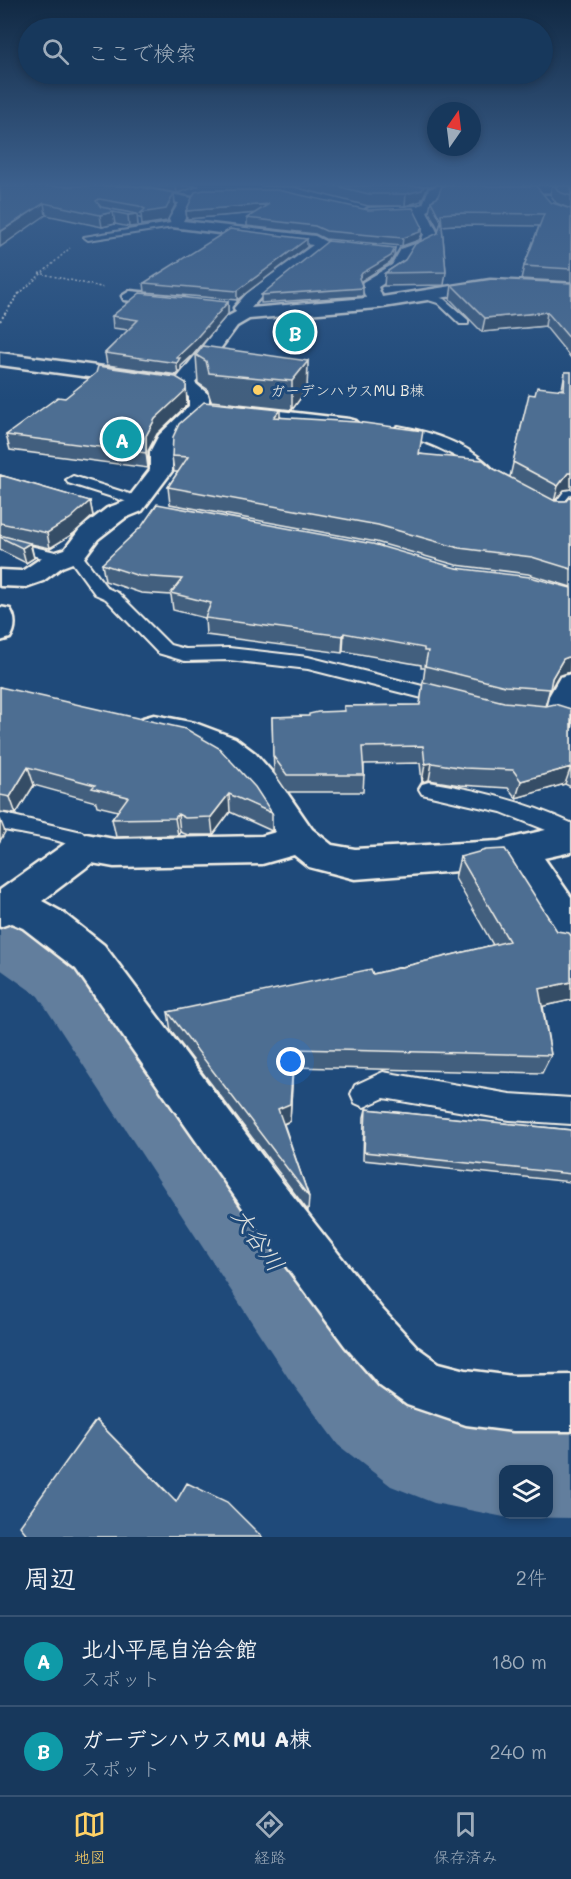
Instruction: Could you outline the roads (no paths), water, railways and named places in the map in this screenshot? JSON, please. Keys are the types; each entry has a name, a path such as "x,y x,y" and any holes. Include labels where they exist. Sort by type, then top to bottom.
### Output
{"street":[{"path":"184,384 254,295 307,258"},
{"path":"377,303 369,285 398,268 400,258"},
{"path":"219,306 243,311 377,303 490,285 571,289"},
{"path":"130,296 197,303"},
{"path":"0,359 184,384 199,395 199,408 170,435 161,452 160,471 142,506 116,513 67,555 32,579 20,581 0,578"},
{"path":"199,408 355,426"},
{"path":"0,615 0,632"},
{"path":"0,647 0,659"},
{"path":"121,720 195,734 224,746 243,761 264,786 299,839 322,857 355,864 520,852 571,838"},
{"path":"2,908 86,848 114,853 262,850 299,839"},
{"path":"520,852 571,928"},
{"path":"2,908 29,913 61,933 90,957 269,1206 377,1343 413,1379 451,1395 548,1406 571,1403"}],"lane":[{"path":"425,296 441,301 464,321"},
{"path":"380,428 436,439 469,456 505,484"},
{"path":"73,480 142,506"},
{"path":"0,543 67,555 101,591 112,596 164,650 185,655 229,654 308,663 468,703"},
{"path":"429,789 487,799 532,813 571,832"},
{"path":"0,821 75,838 86,848"},
{"path":"364,1094 383,1085 510,1107 571,1111"}],"waterway":[{"name":"大谷川","path":"0,933 17,935 68,969 329,1339 380,1403 434,1443 504,1456 571,1457"}],"place":[{"name":"ガーデンハウスMU A棟","path":"295,332"},
{"name":"ガーデンハウスMU B棟","path":"258,390"},
{"name":"北小平尾自治会館","path":"122,439"}]}
